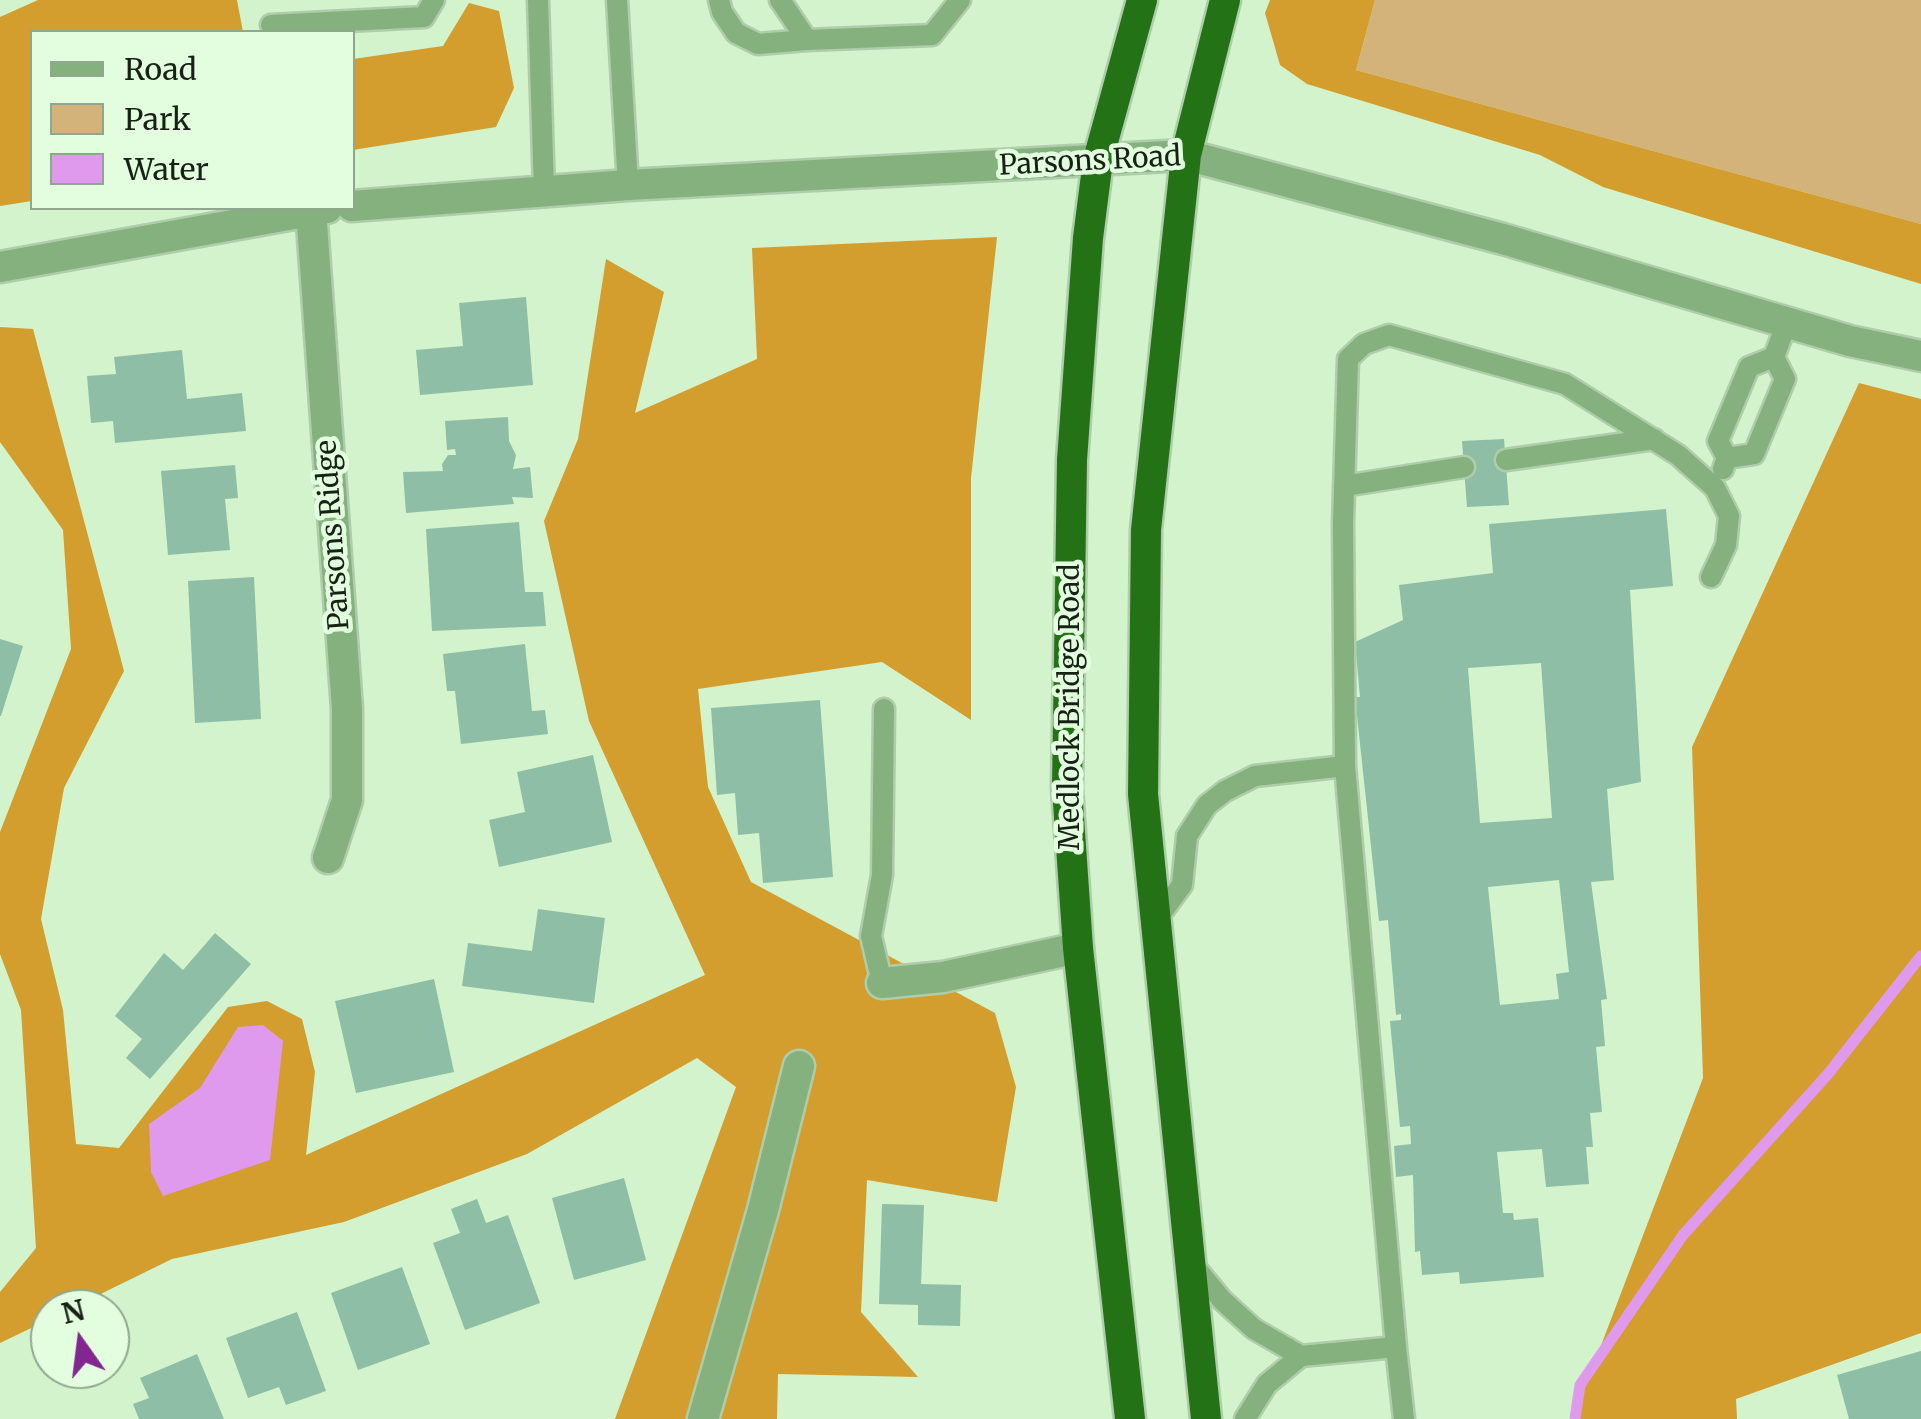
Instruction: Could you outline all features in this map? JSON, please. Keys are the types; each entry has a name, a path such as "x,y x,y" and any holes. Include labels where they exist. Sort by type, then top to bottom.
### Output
{"highway":[{"name":"Medlock Bridge Road","path":"1130,1419 1078,948 1067,788 1072,460 1088,238 1098,160 1142,0"},
{"path":"1206,1419 1144,794 1146,530 1186,155 1226,0"}],"street":[{"name":"Parsons Road","path":"355,206 628,184 1186,155 1504,239 1850,341 1921,356"},
{"path":"0,267 317,210"},
{"name":"Parsons Ridge","path":"323,210 347,800 328,858"},
{"path":"882,983 943,977 1078,948"},
{"path":"703,1419 800,1066"}],"lane":[{"path":"271,25 424,17 434,0"},
{"path":"538,0 544,191"},
{"path":"617,0 628,184"},
{"path":"720,0 722,12 736,33 758,44 932,36 960,0"},
{"path":"780,0 807,40"},
{"path":"1727,458 1754,454 1784,379 1774,357 1787,322"},
{"path":"1404,1419 1345,766 1344,486 1348,360 1364,344 1389,334 1565,384 1678,455 1716,488 1730,516 1726,545 1711,577"},
{"path":"1716,488 1727,458 1718,441 1749,366 1774,357"},
{"path":"1506,460 1654,440"},
{"path":"1344,486 1464,466"},
{"path":"882,983 871,936 882,875 884,708"},
{"path":"1156,920 1182,884 1187,836 1207,806 1225,790 1255,776 1345,766"},
{"path":"1190,1260 1222,1300 1254,1329 1301,1356"},
{"path":"1245,1419 1267,1384 1301,1356 1396,1347"}],"green space":[{"path":"1375,0 1921,0 1921,224 1356,70"}],"shaded area":[{"path":"38,0 237,0 243,30 30,30 30,201 0,206 0,17"},
{"path":"1270,0 1375,0 1356,70 1921,224 1921,284 1603,187 1540,155 1307,84 1280,65 1265,13"},
{"path":"469,3 499,11 514,88 496,127 355,150 355,59 443,46"},
{"path":"997,237 971,478 971,720 882,662 698,689 708,787 751,882 995,1013 1016,1087 997,1202 867,1180 861,1312 918,1377 778,1374 777,1419 615,1419 736,1087 697,1058 527,1154 344,1222 172,1259 111,1289 30,1289 30,1329 0,1343 0,1292 36,1248 21,1010 0,954 0,832 71,649 63,530 0,442 0,327 33,329 124,671 64,788 41,919 63,1010 76,1144 119,1148 228,1007 267,1001 302,1019 315,1072 306,1155 705,975 589,721 544,521 578,439 606,259 664,292 635,413 757,359 752,248"},
{"path":"1859,383 1921,399 1921,1333 1736,1399 1737,1419 1573,1419 1703,1078 1692,747"}],"water":[{"path":"263,1025 283,1041 270,1160 163,1196 151,1172 149,1124 200,1088 238,1027"}],"building":[{"path":"526,297 533,385 420,395 416,350 463,346 459,303"},
{"path":"182,350 187,399 242,393 246,431 115,443 113,421 91,423 87,376 116,374 114,357"},
{"path":"508,417 509,441 516,455 513,469 530,467 533,498 512,497 514,504 406,513 403,472 443,471 442,464 448,455 456,455 455,449 447,450 445,421"},
{"path":"1504,439 1509,505 1467,507 1462,441"},
{"path":"235,465 238,498 225,499 230,550 168,555 161,471"},
{"path":"1666,509 1673,586 1630,590 1641,782 1607,789 1614,880 1591,882 1607,999 1601,1000 1605,1046 1596,1047 1602,1112 1590,1113 1593,1147 1586,1147 1589,1184 1546,1187 1542,1149 1497,1152 1503,1213 1513,1213 1514,1220 1538,1218 1544,1277 1460,1284 1459,1272 1422,1275 1420,1251 1415,1252 1413,1175 1396,1177 1394,1146 1411,1144 1410,1126 1400,1127 1390,1021 1401,1020 1401,1014 1396,1015 1388,920 1379,921 1355,697 1360,697 1355,642 1403,620 1399,585 1493,573 1489,524","holes":["1541,663 1552,818 1480,823 1468,668","1559,880 1569,972 1556,974 1559,999 1500,1005 1488,887"]},
{"path":"519,522 525,592 543,592 546,626 432,631 426,529"},
{"path":"254,577 261,719 195,723 188,581"},
{"path":"0,639 23,646 1,716 0,716"},
{"path":"525,644 532,711 545,710 548,734 461,744 455,691 447,691 443,654"},
{"path":"820,700 833,877 763,883 759,833 738,835 735,793 717,795 711,708"},
{"path":"593,755 612,842 499,867 489,820 525,812 517,772"},
{"path":"538,909 605,918 594,1003 462,986 468,943 532,951"},
{"path":"215,933 251,964 150,1079 126,1058 142,1039 115,1016 164,953 183,970"},
{"path":"434,979 454,1072 356,1093 335,1001"},
{"path":"624,1178 646,1260 574,1280 552,1198"},
{"path":"477,1199 486,1223 508,1215 540,1303 465,1330 433,1243 460,1233 451,1209"},
{"path":"882,1204 924,1205 921,1284 961,1285 960,1326 918,1325 918,1305 879,1304"},
{"path":"402,1267 430,1344 358,1370 331,1293"},
{"path":"297,1312 326,1391 286,1405 279,1387 248,1398 226,1338"},
{"path":"1921,1351 1921,1419 1849,1419 1837,1375"},
{"path":"197,1354 224,1419 139,1419 133,1404 149,1398 140,1378"}],"waterway":[{"path":"1575,1419 1580,1385 1683,1235 1828,1074 1921,956"}]}
